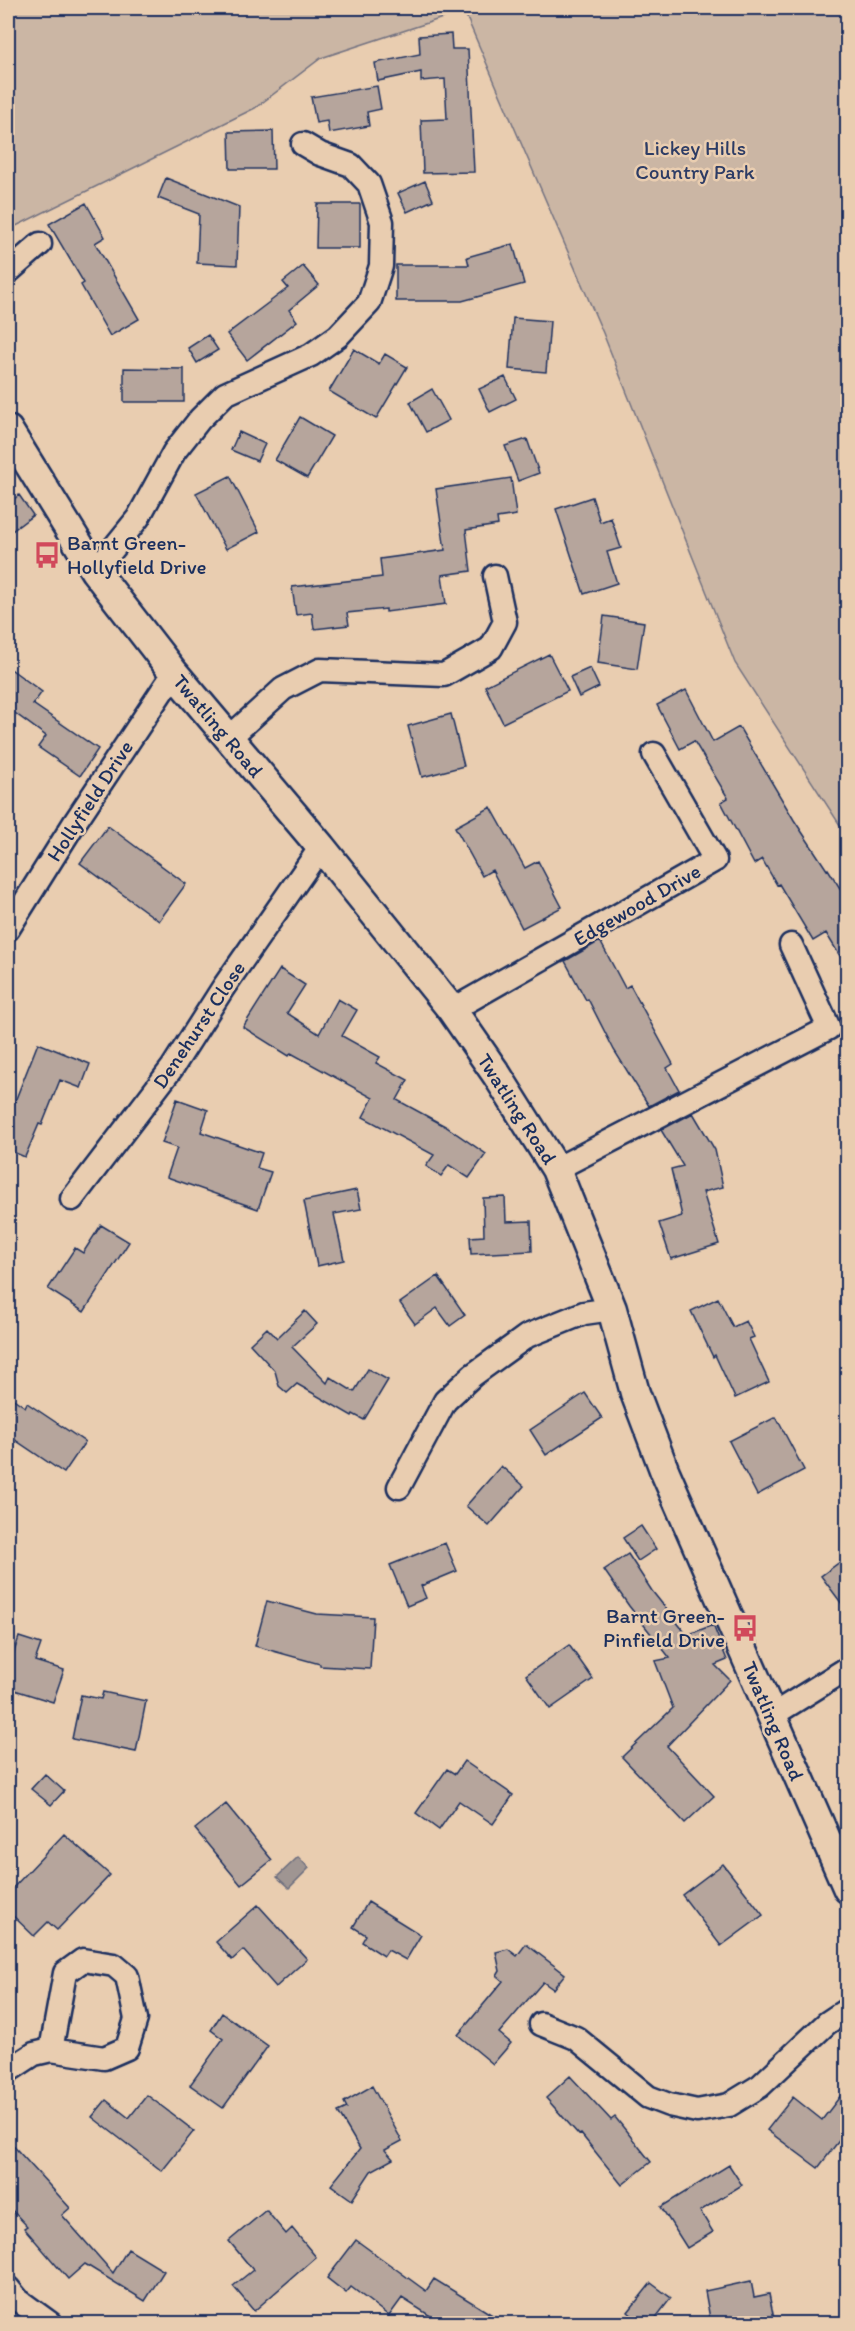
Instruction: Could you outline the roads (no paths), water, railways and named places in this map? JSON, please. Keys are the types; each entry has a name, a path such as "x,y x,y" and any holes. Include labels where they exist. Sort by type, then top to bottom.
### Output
{"street":[{"path":"95,571 138,518 174,452 200,419 225,394 311,355 338,336 369,303 381,266 382,222 369,184 351,165 320,154 303,144"},
{"path":"8,272 40,244"},
{"name":"Twatling Road","path":"8,430 95,571 174,673 321,847 452,1010 497,1075 556,1169 612,1309 635,1393 664,1472 848,1889"},
{"path":"228,739 283,689 320,670 444,675 491,648 505,622 495,576"},
{"name":"Hollyfield Drive","path":"8,929 75,822 174,673"},
{"name":"Edgewood Drive","path":"452,1010 715,860 654,754"},
{"name":"Denehurst Close","path":"72,1199 172,1068 223,988 321,847"},
{"path":"556,1169 829,1028 791,945"},
{"path":"399,1487 446,1401 472,1375 527,1336 584,1313 612,1309"},
{"path":"771,1716 848,1668"},
{"path":"8,2072 34,2054 51,2050 104,2058 127,2048 136,2019 127,1976 114,1965 83,1960 65,1973 51,2050"},
{"path":"540,2024 576,2038 648,2097 669,2105 697,2111 729,2105 760,2086 827,2023 848,2009"},
{"path":"8,2288 18,2300 51,2324"}],"place":[{"name":"Barnt Green- Hollyfield Drive","path":"47,555"},
{"name":"Barnt Green- Pinfield Drive","path":"745,1628"}],"park label":[{"name":"Lickey Hills Country Park","path":"695,160"}]}
